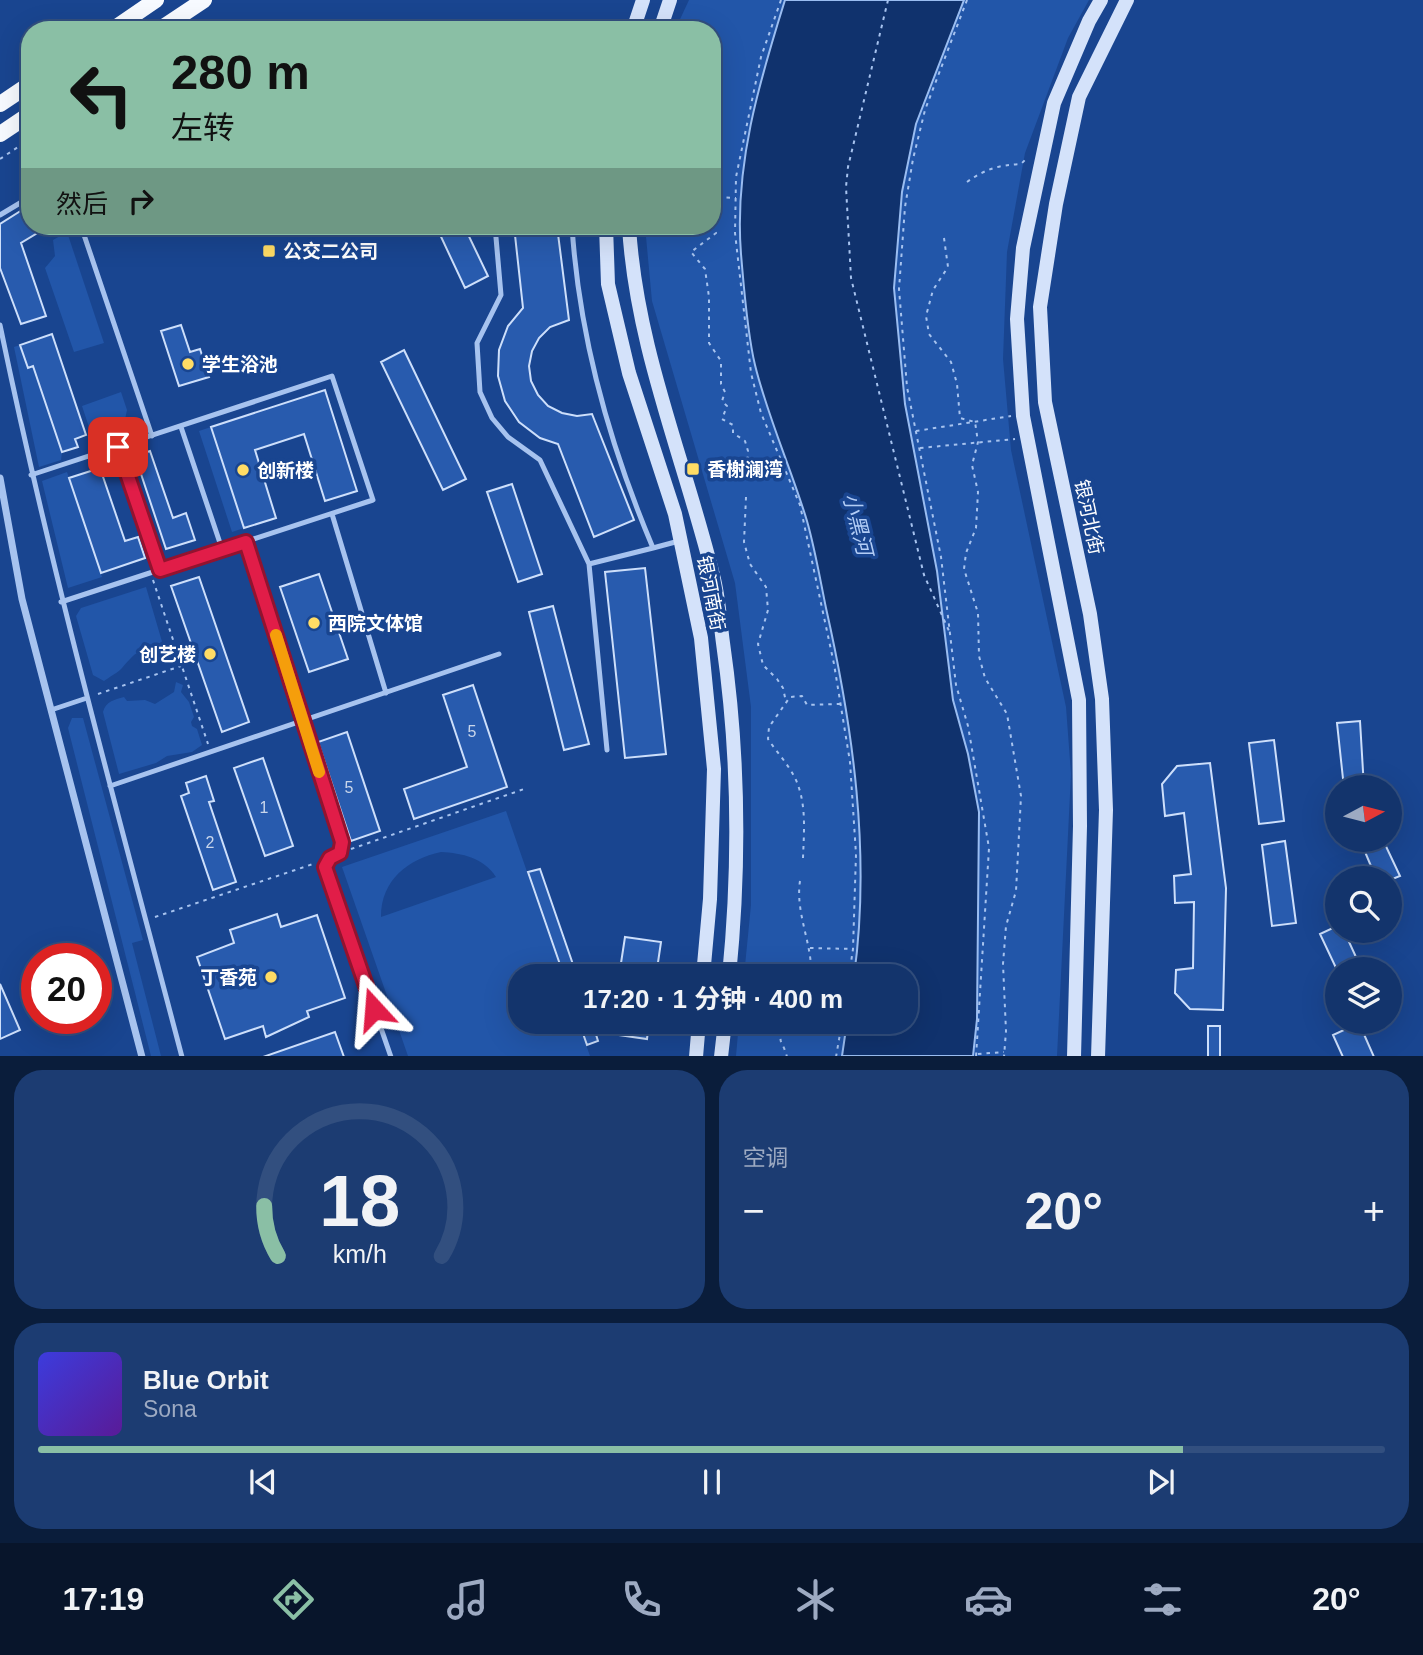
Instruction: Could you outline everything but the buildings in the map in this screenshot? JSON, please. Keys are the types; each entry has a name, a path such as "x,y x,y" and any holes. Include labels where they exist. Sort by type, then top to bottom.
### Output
{"highway":[{"path":"125,21 156,0"},
{"path":"172,21 204,0"},
{"path":"0,104 21,90"},
{"path":"0,134 21,120"}],"main road":[{"path":"636,21 643,0"},
{"path":"663,21 670,0"},
{"path":"1074,1056 1080,826 1079,700 1023,414 1017,319 1023,248 1054,103 1089,21 1101,0"},
{"name":"银河北街","path":"1098,1056 1106,810 1102,699 1090,614 1045,402 1040,307 1056,204 1079,97 1127,0"},
{"name":"银河南街","path":"606,235 608,284 629,373 675,514 701,638 714,769 710,899 704,964"},
{"name":"银河南街","path":"630,235 632,275 648,352 714,578 730,690 738,806 730,964"},
{"path":"696,1056 698,1034"},
{"path":"721,1056 724,1034"}],"street":[{"path":"0,478 22,599 142,1056"}],"lane":[{"path":"0,215 21,202"},
{"path":"84,235 152,436"},
{"path":"496,235 501,295 477,343 480,392 492,418 500,428 540,460 589,564 607,750"},
{"path":"573,235 584,334 610,425 653,548"},
{"path":"0,325 61,602 182,1056"},
{"path":"31,475 332,376 373,500 61,602"},
{"path":"181,426 222,549"},
{"path":"118,447 160,570"},
{"path":"332,514 386,692"},
{"path":"589,564 681,540"},
{"path":"246,542 342,842 340,853 330,858 325,867 391,1056"},
{"path":"110,786 499,654"},
{"path":"51,710 87,698"}],"path":[{"path":"781,0 761,57 736,177 735,233 751,373 761,413 800,505 850,762 856,854 851,964"},
{"path":"888,0 848,167 846,187 850,267 924,575 950,634"},
{"path":"967,0 925,110 905,207 899,289 907,387 941,557 956,685 971,739 989,848 976,1056 1005,1052"},
{"path":"0,159 21,145"},
{"path":"967,182 981,172 999,165 1021,164 1027,158"},
{"path":"721,197 736,198"},
{"path":"713,235 691,252 705,269 709,298 709,343 722,361 721,384 725,392 722,401 727,406 722,419 733,425 733,433 745,441 748,451 747,470"},
{"path":"944,239 948,267 933,290 926,316 929,334 951,362 957,384 960,418 975,422"},
{"path":"915,432 1023,414"},
{"path":"975,422 978,442 972,465 978,492 976,528 966,553 964,569 978,613 979,656 985,678 1007,714 1021,796 1016,891 1006,926 1003,964 1004,1056"},
{"path":"919,448 1027,438"},
{"path":"746,497 744,542 750,564 766,587 768,611 758,644 763,665 783,688 786,703"},
{"path":"150,573 210,752"},
{"path":"87,698 181,666"},
{"path":"803,858 805,821 802,796 793,775 768,739 769,727 790,697 802,696 807,705 840,704"},
{"path":"340,853 527,788"},
{"path":"146,920 330,858"},
{"path":"800,881 810,964"},
{"path":"809,947 853,949"},
{"path":"779,1034 780,1046 788,1056"},
{"path":"836,1056 840,1034"}],"shaded area":[{"path":"689,0 1089,0 1068,38 1025,153 1007,252 1003,359 1011,450 1066,707 1071,774 1057,1056 736,1056 738,1034 918,1034 918,964 745,964 751,905 751,707 735,583 652,301 646,235 721,235 721,21 679,21"},
{"path":"68,235 104,343 74,352 45,268 55,256 53,240"},
{"path":"20,345 27,367 33,366 62,452 61,460 39,467 14,347"},
{"path":"121,392 127,410 121,439 96,448 82,406"},
{"path":"211,427 244,528 232,532 199,431"},
{"path":"67,472 102,577 68,588 42,481"},
{"path":"146,587 163,645 160,649 138,652 104,681 93,675 76,616 81,608"},
{"path":"176,682 183,685 181,692 189,702 194,717 192,726 197,729 202,745 192,752 167,756 156,763 119,774 104,708 124,697 127,701 145,700 155,704 174,692"},
{"path":"72,718 83,718 143,940 132,943 161,1056 151,1056 68,728"},
{"path":"506,811 559,964 508,964 508,1034 582,1034 590,1056 408,1056 342,867","holes":["441,852 464,855 485,865 496,877 381,917 382,904 391,882 408,866"]}],"water":[{"name":"小黑河","path":"785,0 964,0 916,124 902,192 894,288 905,404 937,571 953,700 968,754 979,812 977,1019 973,1056 842,1056 845,1034 918,1034 918,964 855,964 861,884 860,838 844,699 810,532 760,385 752,352 741,254 741,189 751,125"}],"slow traffic":[{"path":"276,635 319,772"}],"place":[{"name":"公交二公司","path":"269,251"},
{"name":"学生浴池","path":"188,364"},
{"name":"香榭澜湾","path":"693,469"},
{"name":"创新楼","path":"243,470"},
{"name":"西院文体馆","path":"314,623"},
{"name":"创艺楼","path":"210,654"},
{"name":"丁香苑","path":"271,977"}],"route":[{"path":"118,447 160,570 246,542 342,842 340,853 330,858 325,867 374,1009"}]}
